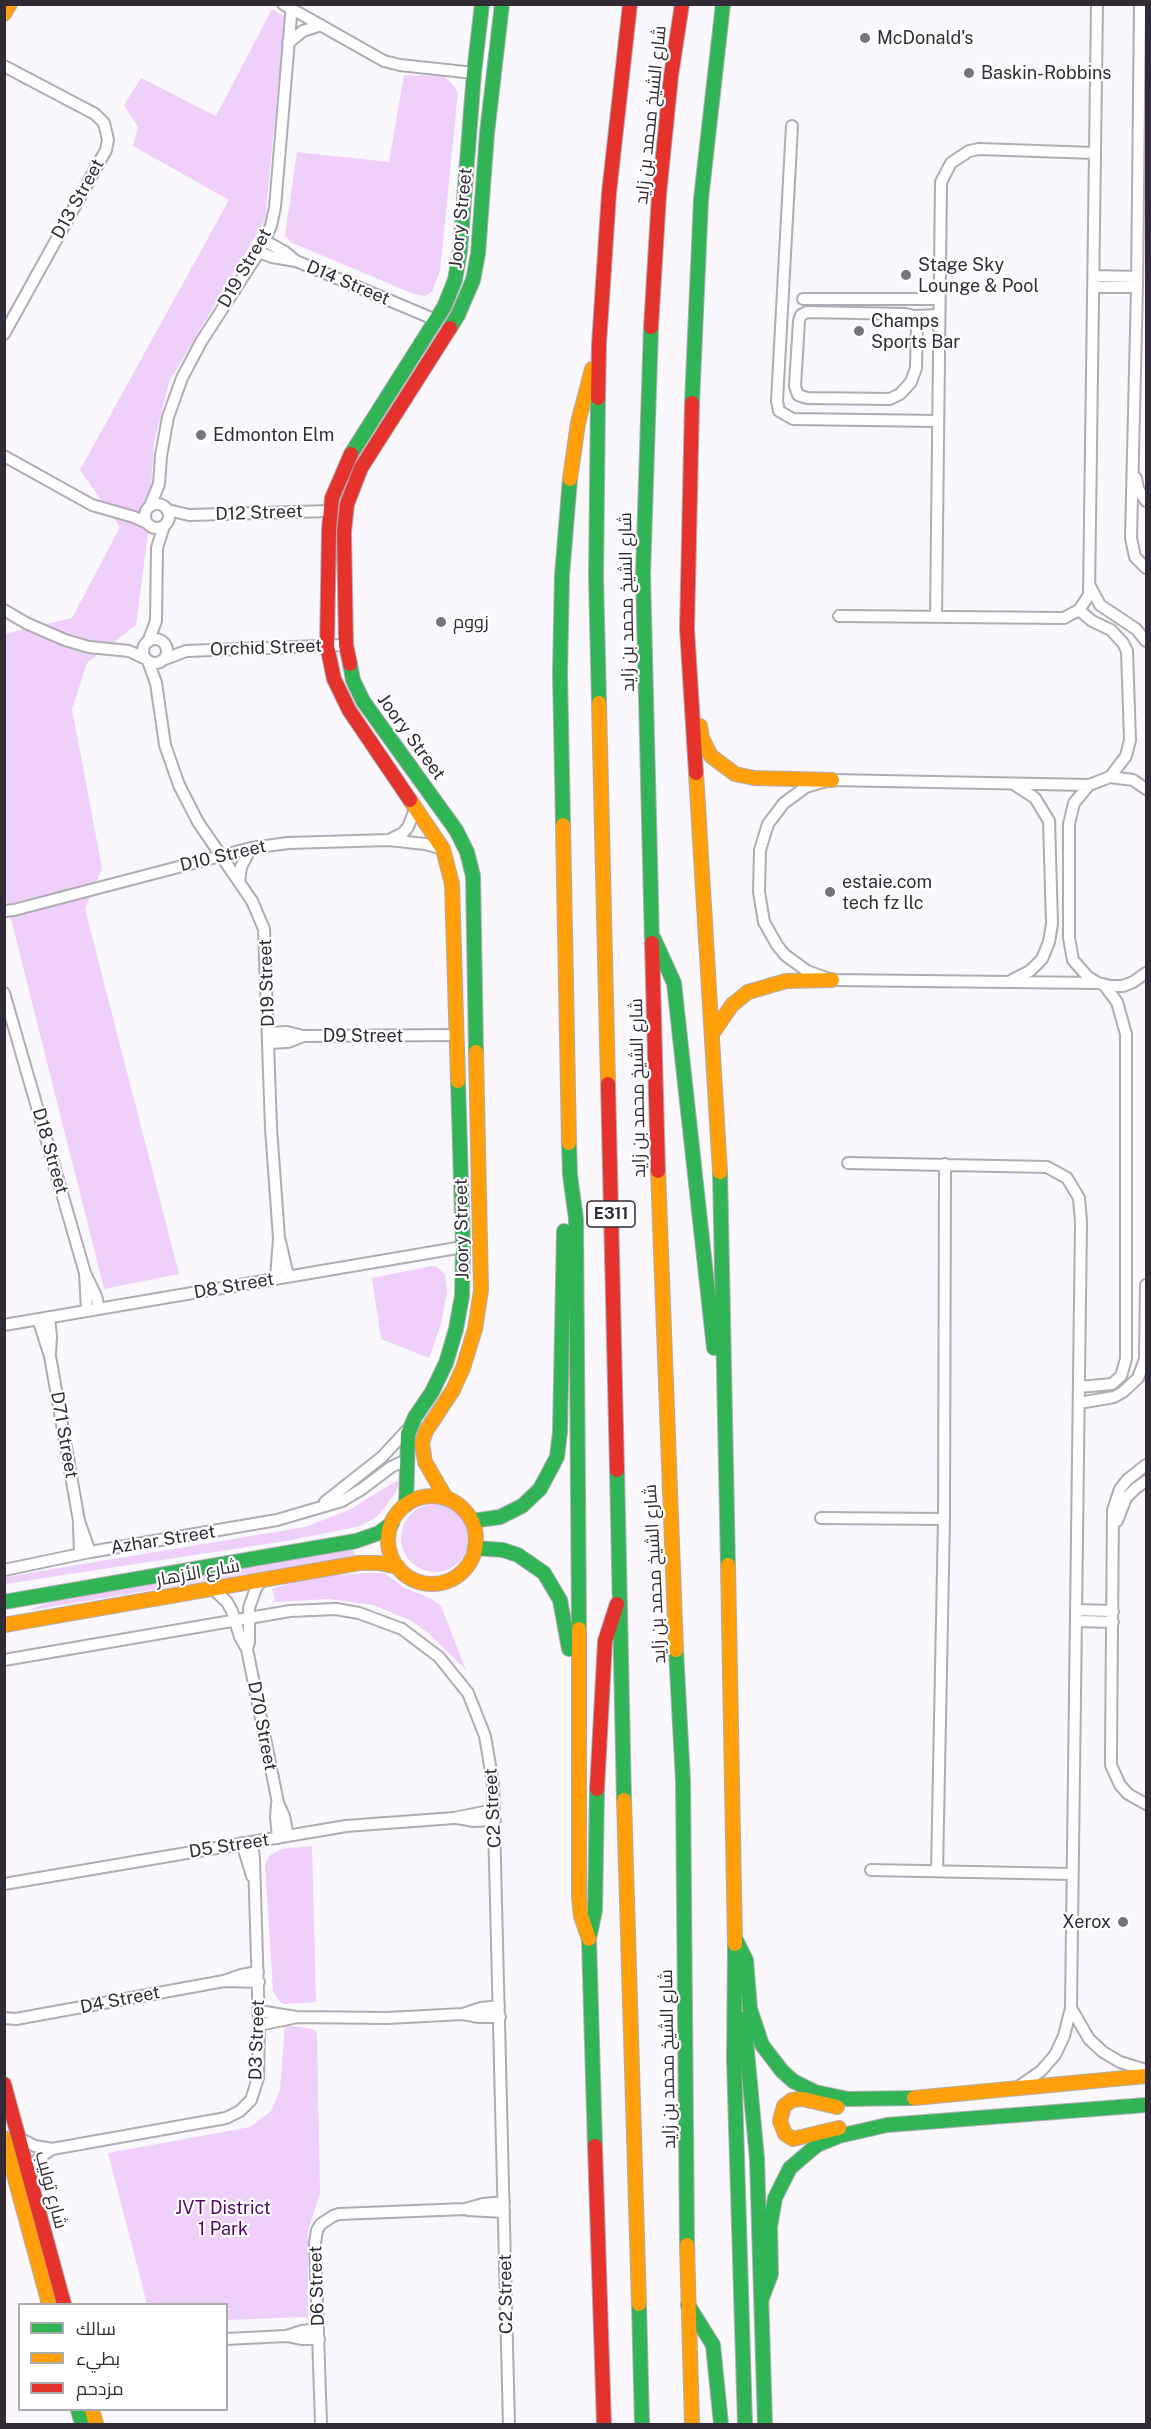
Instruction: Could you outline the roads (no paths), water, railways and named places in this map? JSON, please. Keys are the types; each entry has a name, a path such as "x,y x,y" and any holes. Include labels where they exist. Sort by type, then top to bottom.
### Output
{"main road":[{"path":"4,14 10,4"},
{"name":"Joory Street","path":"406,1505 408,1482 406,1442 411,1425 432,1392 446,1363 458,1321 463,1279 452,884 443,849 343,700 331,668 327,646 330,512 336,485 347,460 436,320 450,294 458,266 482,4"},
{"name":"Joory Street","path":"446,1498 429,1472 422,1450 426,1431 447,1401 467,1355 478,1315 482,1278 474,888 469,858 456,830 363,701 350,669 346,645 344,532 350,492 361,468 458,315 469,292 478,254 502,4"},
{"name":"شارع الشيخ محمد بن زايد","path":"630,4 609,193 599,344 596,577 642,2424"},
{"name":"شارع الشيخ محمد بن زايد","path":"682,4 671,76 659,195 648,376 643,574 670,1535 683,1781 688,2305 692,2424"},
{"path":"723,4 701,199 693,377 687,629 720,1165 735,1938 734,2059 745,2424"},
{"path":"474,73 481,86 480,122 488,133"},
{"path":"589,1939 581,1916 579,1897 576,1219 570,1175 560,673 562,575 575,439 599,344"},
{"path":"687,629 702,738 711,756 735,774 744,777 832,780"},
{"path":"652,935 674,983 711,1332 724,1372"},
{"path":"712,1034 732,1005 748,992 786,981 832,980"},
{"path":"457,1035 467,1049 469,1083 478,1098"},
{"path":"472,1521 500,1517 522,1506 540,1489 556,1456 560,1432 564,1220 570,1175"},
{"path":"463,1246 471,1262 473,1299 478,1315"},
{"path":"432,1392 447,1401"},
{"path":"406,1505 425,1496 446,1498 462,1507 472,1521 476,1539 475,1548 503,1550 518,1555 538,1568 553,1586 565,1616 580,1745"},
{"name":"شارع الأزهار","path":"4,1602 356,1541 379,1533 392,1523 406,1505"},
{"path":"392,1523 389,1546 398,1567"},
{"name":"شارع الأزهار","path":"4,1625 359,1563 379,1563 398,1567 406,1575 424,1583 445,1582 454,1578 467,1566 475,1548"},
{"path":"604,2424 589,1939 595,1910 597,1796 605,1641 620,1596"},
{"path":"735,1938 746,1960 750,2009 757,2034 774,2063 793,2080 815,2092 840,2098 888,2101 1146,2076"},
{"path":"735,1969 746,2034 753,2107 765,2424"},
{"name":"شارع توليب","path":"4,2084 63,2303"},
{"path":"888,2101 875,2105 844,2107 821,2105 798,2099 784,2106 780,2121 785,2134 798,2139 844,2127 867,2124 887,2125 1146,2105"},
{"path":"762,2298 771,2274 772,2209 779,2188 790,2168 807,2152 828,2140 887,2125"},
{"name":"شارع توليب","path":"4,2138 50,2303"},
{"path":"688,2305 713,2345 721,2424"}],"street":[{"path":"839,616 1055,619 1064,618 1079,610 1089,595 1097,4"},
{"path":"1140,4 1131,544 1135,556 1146,568"},
{"path":"289,6 378,58 392,63 474,73"},
{"name":"D19 Street","path":"148,507 159,484 164,438 182,378 201,342 265,241 275,207 289,6"},
{"path":"288,43 303,31 321,25"},
{"name":"D13 Street","path":"4,60 9,68 95,114 104,123 108,140 106,150 4,334"},
{"path":"792,126 777,401 779,411 787,418 793,419 938,421"},
{"path":"936,617 941,182 951,163 959,156 979,150 1095,153"},
{"path":"265,241 296,261"},
{"name":"D14 Street","path":"259,252 296,261 436,320"},
{"path":"1094,281 1137,282"},
{"path":"803,299 939,299"},
{"path":"914,316 917,323 915,373 911,382 897,396 886,400 807,398 798,395 795,391 799,321 804,313 939,315"},
{"path":"4,456 100,508 130,515 156,528 166,525"},
{"path":"1132,463 1138,489 1146,501"},
{"name":"D19 Street","path":"159,484 167,508"},
{"path":"130,515 159,503 167,508 169,515 157,548 156,621 143,652 146,660"},
{"path":"148,507 144,516 157,548"},
{"name":"D12 Street","path":"167,508 189,515 330,512"},
{"name":"D12 Street","path":"166,525 189,515"},
{"path":"1090,586 1100,605 1136,629 1146,641"},
{"path":"4,610 64,640 96,648 129,651 155,664 164,660 168,651 156,621"},
{"path":"1079,610 1087,618 1118,636 1128,660 1130,740 1126,756 1110,777"},
{"path":"129,651 154,639 165,644"},
{"name":"Orchid Street","path":"165,644 186,651"},
{"name":"Orchid Street","path":"164,660 186,651 346,645"},
{"name":"D19 Street","path":"146,660 156,683 160,725 171,765 188,804 258,910 264,929 279,1238 276,1278"},
{"name":"D19 Street","path":"156,683 164,660"},
{"path":"1146,789 1133,780 1110,777 1089,785 832,780 800,791 775,813 763,837 759,871 764,922 777,945 801,968 832,980 1123,986 1146,973"},
{"path":"1006,982 1022,976 1036,965 1049,942 1052,924 1049,821 1035,798 1012,784"},
{"path":"1079,1387 1100,1387 1112,1384 1121,1376 1126,1359 1126,1034 1117,1002 1101,984 1079,970 1070,949 1069,938 1070,813 1081,793 1089,785"},
{"path":"389,840 397,837 408,827 414,812 414,805"},
{"name":"D10 Street","path":"8,913 251,848 288,843 389,840 425,844 443,849"},
{"path":"239,882 241,867 251,848"},
{"name":"D18 Street","path":"4,993 85,1273 99,1308"},
{"name":"D9 Street","path":"269,1038 288,1042 303,1036 457,1035"},
{"path":"848,1163 1047,1167 1058,1171 1074,1187 1079,1198 1081,1222 1071,2008 1064,2036 1055,2055 1041,2071 1015,2089"},
{"path":"937,1871 944,1519 945,1164"},
{"name":"D19 Street","path":"279,1238 288,1276"},
{"name":"D8 Street","path":"4,1325 463,1246"},
{"path":"85,1273 87,1311"},
{"path":"1078,1403 1114,1397 1138,1378 1145,1359 1146,1285"},
{"name":"D71 Street","path":"44,1318 85,1553"},
{"name":"Azhar Street","path":"320,1506 382,1456 411,1425"},
{"name":"Azhar Street","path":"4,1570 85,1553 248,1527 292,1516 352,1496 391,1467 406,1460"},
{"path":"1146,1465 1134,1473 1120,1489 1113,1510 1111,1765 1120,1785 1128,1794 1146,1804"},
{"path":"1114,1529 1126,1498 1146,1481"},
{"path":"821,1518 944,1519"},
{"name":"D70 Street","path":"247,1649 251,1598 262,1580"},
{"name":"D70 Street","path":"213,1589 227,1602 247,1649 278,1803 284,1816 283,1837"},
{"name":"C2 Street","path":"4,1660 302,1609 336,1609 381,1620 421,1642 454,1674 468,1693 478,1714 490,1758 494,1815 509,2424"},
{"path":"1076,1615 1113,1617"},
{"name":"D5 Street","path":"4,1884 365,1824 494,1815"},
{"name":"D3 Street","path":"19,2138 35,2146 52,2149 234,2115 251,2100 257,2085 259,2011 254,1879 247,1842"},
{"path":"871,1870 1072,1874"},
{"name":"D4 Street","path":"4,2028 10,2019 258,1977"},
{"path":"259,2011 296,2017 387,2018 463,2014 482,2008 500,2012"},
{"path":"1071,2008 1089,2039 1103,2052 1120,2062 1146,2070"},
{"path":"259,2025 296,2017"},
{"path":"28,2173 38,2159 52,2149"},
{"name":"D6 Street","path":"321,2424 315,2236 321,2224 326,2219 339,2214 465,2209 483,2204 504,2207"},
{"path":"228,2339 286,2336 302,2331 319,2334"}],"place":[{"name":"McDonald's","path":"865,38"},
{"name":"Baskin-Robbins","path":"969,73"},
{"name":"Stage Sky Lounge & Pool","path":"906,275"},
{"name":"Champs Sports Bar","path":"859,331"},
{"name":"Edmonton Elm","path":"201,435"},
{"name":"زووم","path":"441,622"},
{"name":"estaie.com tech fz llc","path":"830,892"},
{"name":"Xerox","path":"1123,1922"}],"park label":[{"name":"JVT District 1 Park","path":"223,2218"}]}
